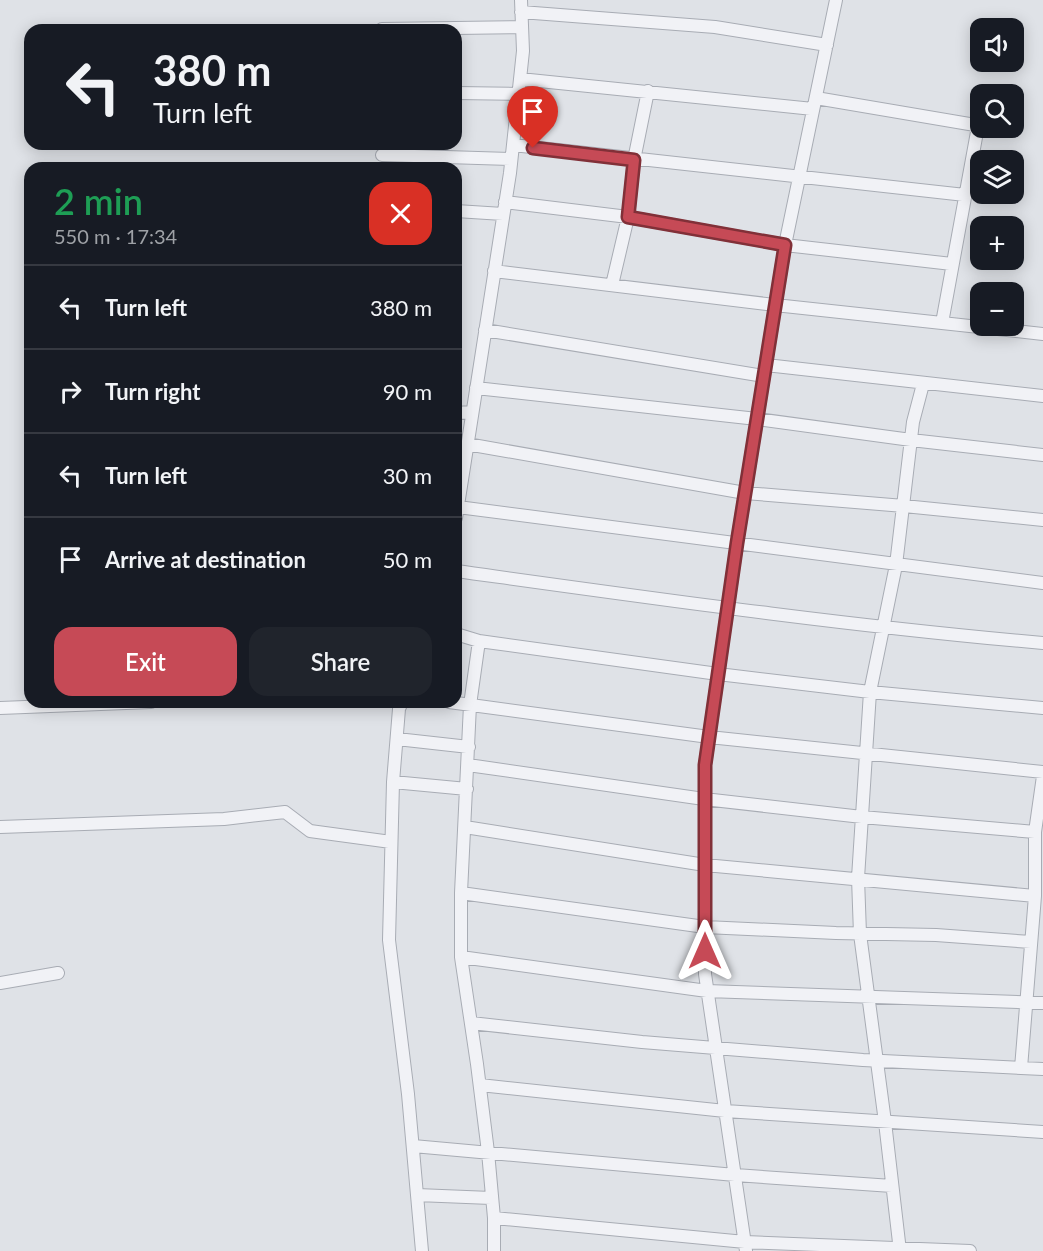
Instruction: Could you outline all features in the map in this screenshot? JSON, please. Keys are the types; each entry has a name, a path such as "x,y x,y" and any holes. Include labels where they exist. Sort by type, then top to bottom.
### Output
{"street":[{"path":"745,1247 705,974 705,765 737,543 785,245 836,0"},
{"path":"462,463 476,388 513,145 523,51 521,6 715,27 827,45"},
{"path":"462,28 522,27"},
{"path":"520,79 648,92 814,104 975,125 977,132 942,323"},
{"path":"612,285 628,217 634,160 648,92"},
{"path":"462,93 518,94"},
{"path":"513,145 965,195"},
{"path":"382,155 511,159"},
{"path":"462,211 504,208 628,217 785,245 952,264"},
{"path":"494,271 1043,334"},
{"path":"485,330 765,370 1043,396"},
{"path":"900,1250 860,934 858,878 870,692 897,565 913,422 922,384"},
{"path":"476,388 757,418 911,440 1043,455"},
{"path":"462,412 472,412"},
{"path":"467,444 745,493 1043,520"},
{"path":"462,513 737,543 1043,584"},
{"path":"462,572 727,609 1043,642"},
{"path":"462,636 479,641 718,674 870,692 1043,708"},
{"path":"479,641 470,705 461,893 461,957 488,1152 494,1218 494,1251"},
{"path":"462,704 709,737 1043,774 1035,832 1035,896 1021,1068"},
{"path":"0,708 24,707"},
{"path":"400,708 393,782 389,940 413,1146 422,1251"},
{"path":"397,739 469,747"},
{"path":"468,765 704,799 862,817 1035,832"},
{"path":"393,782 467,789"},
{"path":"0,827 224,819 285,812 310,831 391,842"},
{"path":"465,827 705,865 1035,896"},
{"path":"461,893 705,927 936,935 1031,942"},
{"path":"461,957 707,991 1043,1003"},
{"path":"0,983 58,973"},
{"path":"471,1023 642,1042 876,1061 1043,1070"},
{"path":"480,1085 725,1111 1043,1132"},
{"path":"413,1146 892,1186"},
{"path":"417,1195 491,1198"},
{"path":"494,1218 745,1247 970,1251"}],"route":[{"path":"533,148 634,160 628,217 785,245 737,543 705,765 705,951"}]}
